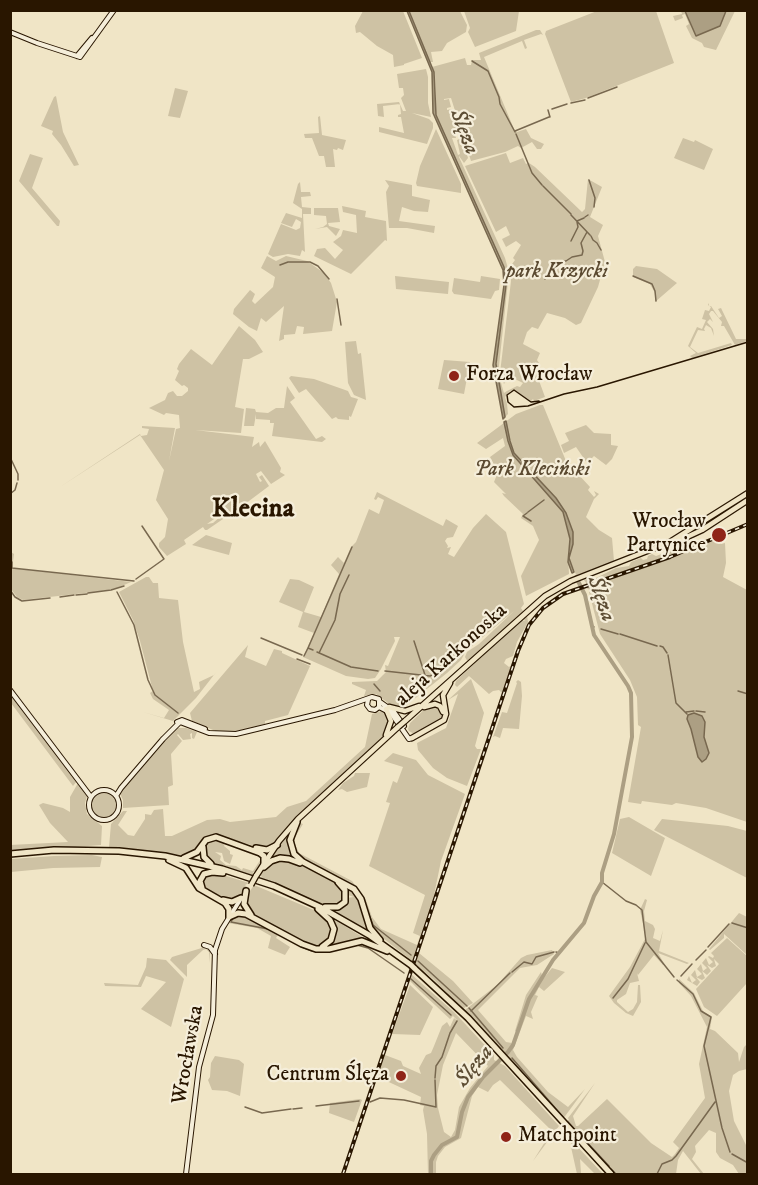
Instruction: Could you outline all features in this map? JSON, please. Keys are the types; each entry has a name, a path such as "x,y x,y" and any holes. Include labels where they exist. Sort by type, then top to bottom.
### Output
{"highway":[{"path":"297,822 290,840 294,854 303,862 341,880 355,891 361,899 370,928 387,950"},
{"path":"180,859 192,856 208,838 216,837 264,850 277,844"},
{"path":"203,844 204,857 222,871"},
{"path":"243,845 263,854 264,865 275,859 289,859 334,880 344,888 346,898 341,905 334,908 318,908"},
{"path":"10,856 94,851 180,859 222,871 318,908 387,950 457,1006 609,1174"},
{"path":"119,852 222,871"},
{"path":"167,860 174,866"},
{"path":"167,860 186,868 198,887 205,891 232,902 241,898"},
{"path":"205,891 200,884 202,876 209,872 222,871"},
{"path":"246,891 244,906 252,916"},
{"path":"219,898 228,906 229,917 241,913 252,916 312,948 325,949 362,941 387,950"},
{"path":"312,948 325,946 332,940 334,933 332,923 318,908"}],"main road":[{"path":"10,32 79,57 114,10"},
{"path":"581,579 670,542 747,493"},
{"path":"581,579 692,535 747,500"},
{"name":"aleja Karkonoska","path":"405,723 426,701 534,605 555,591 581,579"},
{"name":"aleja Karkonoska","path":"359,764 520,617"},
{"path":"388,708 397,718 409,739 412,738 445,718 443,696 450,683"},
{"path":"10,690 91,797"},
{"path":"116,796 179,721 215,734 236,734 367,702 374,697 379,704 399,711 406,711 426,701"},
{"path":"367,702 371,710 379,704"},
{"path":"421,709 430,704 440,706 443,710 443,717 438,724"},
{"path":"381,742 391,725 388,708"},
{"path":"397,718 405,723"},
{"name":"aleja Karkonoska","path":"359,764 398,728"},
{"path":"264,865 297,822 359,764"},
{"path":"241,898 277,844 298,819 359,764"},
{"path":"85,788 95,792 104,790 112,792 116,796 119,805 113,817 105,820 92,814 89,807 91,797 95,792"},
{"path":"112,792 121,788"},
{"name":"Wrocławska","path":"186,1174 198,1067 213,1014 215,954 218,940 241,898"},
{"path":"204,945 210,947 215,954"}],"green space":[{"path":"363,11 403,11 422,58 394,67 393,55 360,32 356,33 355,26"},
{"path":"409,11 460,11 467,25 466,32 447,43 442,51 431,52 433,62 430,62"},
{"path":"464,11 519,11 516,31 475,47 468,32 470,28"},
{"path":"597,11 656,11 674,63 571,102 545,34 546,31"},
{"path":"681,11 735,11 716,50 704,47 702,43 692,38 686,26 689,24 685,14 682,15 683,18 675,21 673,16 682,14"},
{"path":"540,30 543,35 524,40 527,48 525,49 522,41 484,57 514,129 517,132 526,129 531,138 544,144 541,149 537,149 532,142 521,148 518,146 471,161 451,98 444,99 449,99 451,107 447,110 452,109 459,128 454,130 456,138 452,138 458,155 460,154 457,140 462,138 468,158 464,163 459,157 505,258 509,272 499,366 507,404 508,414 505,417 496,369 506,285 504,267 436,115 435,75 432,67 465,58 467,65 471,65 472,60 481,60 479,53"},
{"path":"426,69 431,117 412,113 429,119 433,123 427,144 379,132 379,127 404,133 401,117 398,117 401,114 400,104 403,111 406,111 401,98 404,95 403,88 399,88 397,74"},
{"path":"175,88 188,91 180,118 168,116"},
{"path":"56,96 63,132 79,165 74,166 52,134 53,131 41,126"},
{"path":"399,102 400,104 383,106 384,117 378,116 377,104"},
{"path":"320,116 322,135 346,140 343,150 333,149 335,167 326,167 324,156 319,156 312,138 305,138 304,134 319,133 318,117"},
{"path":"436,129 461,184 461,193 417,186 420,166"},
{"path":"683,138 694,142 695,140 713,149 704,170 674,158"},
{"name":"park Krzycki","path":"506,153 510,163 523,158 526,164 529,163 535,167 582,212 585,209 588,179 602,187 590,217 603,225 598,236 605,262 598,287 581,323 576,325 565,318 547,313 538,329 532,327 527,332 523,344 540,353 537,360 539,363 534,367 545,397 534,401 515,390 510,391 505,397 504,393 517,386 520,387 523,383 509,376 504,384 500,373 511,281 510,267 521,245 516,241 506,247 502,239 510,235 506,226 496,232 465,166"},
{"path":"30,154 43,158 32,188 60,221 59,226 19,181"},
{"path":"385,180 412,185 412,196 430,200 428,212 402,207 399,221 435,226 434,233 407,228 389,228 386,192 389,186"},
{"path":"300,182 301,192 310,192 311,196 301,197 302,207 311,208 311,214 303,214 305,252 302,250 300,256 288,254 273,257 268,254 281,224 296,230 300,228 301,222 296,219 292,227 281,223 286,213 302,218 302,209 293,203"},
{"path":"342,206 366,211 365,217 386,221 387,241 385,240 351,274 314,256 317,249 325,248 335,259 343,250 333,242 341,236 343,230 357,233 356,215 343,212"},
{"path":"314,208 338,208 340,222 328,223 329,226 340,229 336,236 327,227 315,229 327,224 326,216 314,215"},
{"path":"267,256 276,261 286,256 307,261 324,273 331,283 337,302 332,331 303,334 304,327 297,326 295,334 284,335 284,339 279,341 284,306 266,322 261,318 257,331 233,314 234,309 250,290 255,294 252,301 255,304 273,287 275,277 261,268"},
{"path":"636,266 657,269 677,283 655,302 655,293 650,284 633,277 633,269"},
{"path":"395,276 449,282 448,294 396,289"},
{"path":"481,276 500,279 499,290 495,291 491,299 454,294 452,291 454,278 480,282"},
{"path":"710,306 719,318 722,316 718,309 721,308 736,339 747,339 747,341 735,345 724,326 721,326 722,322 711,311 709,314 713,322 710,319 707,322 713,329 714,336 711,328 706,325 705,331 698,330 690,347 698,353 731,343 732,345 692,358 690,356 696,353 688,346 697,327 702,329 706,320 702,319 705,310 709,311"},
{"path":"239,326 255,340 263,352 249,359 243,359 235,407 244,409 241,433 195,430 254,437 252,447 259,442 260,447 265,441 281,468 280,472 285,475 271,484 261,471 256,474 260,482 262,481 259,477 262,475 269,486 245,504 233,503 233,506 240,507 229,515 221,514 207,524 213,523 221,516 223,519 207,530 203,527 184,540 186,544 167,556 159,547 159,543 165,537 168,519 156,500 164,470 140,435 60,487 140,434 141,436 147,435 149,429 142,428 142,426 175,428 169,461 176,429 180,428 179,415 166,413 164,415 149,408 165,400 168,393 173,391 177,396 182,396 188,391 188,388 175,380 179,364 191,349 212,365"},
{"path":"356,341 358,354 361,353 366,400 354,395 348,383 345,342"},
{"name":"Forza Wrocław","path":"444,360 470,362 464,394 438,389"},
{"path":"291,376 314,379 348,391 351,397 358,399 349,420 336,417 332,419 306,389 299,393 289,378"},
{"path":"287,386 295,398 290,402 316,439 322,436 326,439 322,442 272,436 274,423 270,423 270,420 256,419 256,414 254,426 244,426 246,408 268,413 276,408 284,408"},
{"name":"Park Kleciński","path":"543,405 566,461 590,487 588,490 594,497 596,495 594,491 599,494 594,499 586,517 599,530 612,538 614,561 577,577 569,558 573,544 568,553 569,574 526,596 521,576 539,540 533,526 521,518 523,514 504,496 502,493 506,494 494,482 498,472 490,457 505,446 503,438 486,449 477,443 516,414"},
{"path":"586,425 594,433 611,434 611,445 618,446 612,459 606,465 594,456 587,463 576,447 564,453 561,445 569,441 565,433"},
{"path":"377,492 443,526 446,519 458,526 453,537 445,541 447,548 451,547 448,554 454,557 473,528 486,514 506,532 524,604 521,608 523,611 468,662 465,657 467,652 479,644 514,611 466,651 461,660 447,673 403,708 392,706 376,694 364,696 366,690 352,684 352,682 377,681 386,672 385,665 388,666 400,637 394,637 395,641 375,678 346,676 303,657 314,633 298,627 303,612 279,602 290,579 299,580 314,587 304,612 321,617 339,574 331,565 338,557 344,563 351,547 356,542 369,509 379,514 384,500 378,497 374,499"},
{"path":"206,535 232,543 229,555 192,545"},
{"path":"718,539 721,544 725,543 726,563 723,577 747,590 747,822 706,808 676,803 672,805 642,801 641,804 628,802 641,727 638,725 637,697 630,680 600,634 589,592 591,591 585,587 593,586 604,580 604,584 609,580 673,558"},
{"path":"673,550 675,553 589,584 584,580 589,578 592,580 616,568 629,566 631,562 641,558 647,559 652,554 656,556"},
{"path":"11,552 14,554 12,568 131,582 102,591 23,600 17,597 11,589"},
{"path":"149,577 153,583 158,583 159,598 178,600 183,642 194,692 200,689 199,682 214,675 196,698 173,721 143,712 164,718 169,710 153,699 150,693 153,691 140,641 133,620 119,592"},
{"path":"527,615 528,622 517,642 513,656 506,659 504,663 509,667 512,665 502,693 499,690 489,694 469,676 457,687 455,685 456,681 521,620 525,621 523,618"},
{"path":"248,645 245,657 266,666 274,649 310,666 288,715 265,721 265,724 233,732 213,730 192,721 190,713"},
{"path":"471,679 484,713 475,746 481,749 467,786 447,778 433,768 418,750 417,743 446,728 458,694 448,700"},
{"path":"518,680 521,682 522,696 519,729 503,728 500,738 493,737 502,712 507,713"},
{"path":"10,693 77,781 73,786 11,703"},
{"path":"436,705 443,714 440,721 414,734 409,731 410,723 428,706"},
{"path":"382,711 390,717 385,735 298,815 271,847 261,848 215,834 204,838 198,848 185,857 109,847 111,824 123,811 127,811 118,825 128,835 134,836 145,819 145,814 151,815 154,810 163,809 165,836 172,836 207,820 220,819 230,822 276,817 287,807 306,801 365,747 372,714"},
{"path":"177,728 197,732 194,739 192,733 190,734 191,739 183,740 177,735 182,741 171,754 173,785 168,787 169,805 123,808 123,800 119,792"},
{"path":"393,753 416,760 428,775 465,794 441,861 434,895 412,961 374,931 358,892 299,857 291,843 296,827 300,823 303,824 295,837 299,853 352,881 366,900 372,917 381,929 417,945 420,936 413,933 425,895 369,866 390,803 386,802 393,781 397,783 403,767 384,761"},
{"path":"355,773 370,773 367,787 347,792 342,789 338,790 343,783 354,776"},
{"path":"78,783 88,793 85,803 87,814 102,826 101,845 11,852 10,845 68,842 50,823 39,805 43,803 70,812 70,797"},
{"path":"100,792 111,794 117,803 114,813 108,817 99,817 92,811 93,797"},
{"path":"629,817 665,838 651,876 612,853 620,819"},
{"path":"662,819 728,826 747,831 747,878 654,830"},
{"path":"290,832 291,850 297,859 346,884 355,893 374,936 330,910 340,908 347,898 354,897 348,895 342,883 291,859 280,857 269,861"},
{"path":"215,838 225,841 224,846 233,855 230,864 224,861 222,853 215,852 221,856 220,860 226,865 253,871 261,859 259,855 233,844 228,845 230,842 262,855 264,859 256,873 253,872 254,876 207,860 203,853 204,846 209,840"},
{"path":"92,855 102,857 100,867 11,872 11,859"},
{"path":"280,859 297,863 338,884 342,887 344,900 339,905 327,907 258,878 262,877 260,875 272,862"},
{"path":"207,874 220,874 249,883 234,900 223,898 204,887 203,877"},
{"path":"254,885 321,913 331,924 332,935 321,947 315,947 254,916 248,910 246,897"},
{"path":"645,899 647,900 644,911 645,921 653,925 655,929 653,938 660,941 663,930 659,951 689,963 658,953 665,965 663,965 654,955 638,975 637,973 639,981 630,983 626,994 617,1000 628,1012 633,1009 637,1002 638,985 640,985 641,1002 633,1016 614,1003 609,996 630,967 646,937 640,910"},
{"path":"739,913 747,917 747,955 724,934 724,938 710,950 709,949"},
{"path":"241,914 279,933 276,938 290,947 285,955 268,948 271,936 257,928 228,923 231,918"},
{"path":"330,918 369,941 354,940 325,948 333,940"},
{"path":"727,938 747,956 747,983 717,1016 704,1007 696,989 719,964 714,959 716,966 712,968 707,965 711,971 707,975 702,971 705,978 702,980 696,977 700,982 697,986 692,983 696,980 691,975 695,970 697,977 702,974 697,969 701,964 703,971 707,968 702,963 706,958 709,965 713,962 708,957 713,958 711,953"},
{"path":"205,947 210,949 210,963 209,952 206,949 203,950 187,965 187,977 170,960 172,957"},
{"path":"552,950 554,954 537,965 520,968 478,1010 506,1042 512,1043 506,1054 433,979 415,964 419,953 453,981 473,1003 464,1008 465,1010 497,985 521,958"},
{"path":"147,958 166,960 184,979 171,1027 141,1009 166,982 146,976 141,987 105,986 104,983 138,985 146,967"},
{"path":"552,968 565,972 544,991 539,987 531,1012 533,1019 526,1016 513,1050 548,1092 568,1107 585,1089 563,1119 507,1056 518,1033 515,1031 526,995 541,972 543,979"},
{"path":"411,974 454,1012 494,1055 494,1060 505,1066 559,1126 533,1161 553,1129 551,1130 500,1080 488,1092 478,1087 472,1096 461,1138 445,1147 438,1156 436,1174 428,1174 427,1134 424,1106 420,1105 421,1097 378,1077 385,1055 401,1061 403,1066 421,1074 419,1068 426,1055 431,1053 442,1026 447,1022 450,1027 454,1018 459,1022 453,1016 450,1019 410,981","holes":["456,1033 488,1066 470,1088 459,1107 455,1130 451,1137 444,1132 437,1095 443,1065"]},
{"path":"679,979 694,993 703,1011 712,1017 710,1029 738,1053 739,1062 747,1044 747,1069 733,1075 729,1091 734,1121 747,1147 747,1174 739,1174 733,1165 720,1158 716,1152 716,1133 709,1130 695,1146 696,1152 692,1159 704,1174 701,1174 683,1151 678,1160 676,1174 614,1174 565,1121 569,1120 568,1118 595,1083 573,1116 576,1126 607,1099 651,1143 672,1157 675,1154 679,1148 673,1142 705,1098 699,1064 707,1027 691,996 679,983"},
{"path":"410,985 433,1007 420,1035 392,1034"},
{"path":"215,1056 239,1060 244,1064 240,1096 227,1091 212,1090 208,1080 211,1063"},
{"path":"362,1100 354,1122 329,1113 330,1103"},
{"path":"561,1129 603,1174 595,1174 580,1159 581,1173 577,1174 571,1147 573,1146"}],"shaded area":[{"path":"726,10 720,26 696,36 685,11"},
{"path":"407,11 409,11 434,72 436,115 504,267 506,285 496,364 505,417 503,419 493,365 504,285 503,270 433,113 432,72"},
{"path":"506,421 514,453 556,498 566,513 573,532 573,544 569,558 574,572 572,573 568,562 570,539 563,512 513,455 504,422"},
{"path":"694,713 702,716 705,722 704,737 709,753 702,762 698,757 687,719 688,715"}],"waterway":[{"path":"472,61 488,71 500,104 515,132"},
{"path":"588,98 617,87"},
{"path":"571,103 585,100"},
{"path":"552,109 567,104"},
{"path":"548,110 550,117"},
{"path":"515,131 549,117"},
{"path":"516,134 532,173 542,185"},
{"path":"589,180 595,198 594,207"},
{"path":"543,186 571,214"},
{"path":"571,215 590,235"},
{"path":"577,221 584,218"},
{"path":"571,241 578,227 577,222"},
{"path":"545,279 556,261 566,261 582,255 581,243 587,232"},
{"path":"591,236 601,250"},
{"path":"280,265 288,262 310,262 318,266 329,279"},
{"path":"633,276 652,284 656,301"},
{"path":"337,299 341,325"},
{"path":"10,457 18,474 18,480"},
{"path":"10,494 15,490 17,483"},
{"path":"528,512 544,500"},
{"path":"527,513 523,516 531,521"},
{"path":"136,579 164,559 142,526"},
{"path":"308,648 352,547"},
{"path":"10,562 12,562 12,568 134,581"},
{"path":"319,653 335,620 340,594 349,575"},
{"name":"Ślęza","path":"431,1174 431,1161 434,1155 442,1145 457,1137 462,1112 468,1097 513,1045 529,999 553,960 584,923 602,882 602,873 614,834 632,737 631,693 594,635 585,595 576,577"},
{"path":"88,593 124,586"},
{"path":"10,590 22,601 50,598"},
{"path":"117,592 134,625 148,680 155,695 178,713"},
{"path":"76,595 87,594"},
{"path":"60,597 74,595"},
{"path":"601,629 618,634"},
{"path":"620,634 657,646"},
{"path":"261,638 302,655"},
{"path":"414,641 425,675"},
{"path":"660,646 667,653"},
{"path":"304,656 308,648 313,650"},
{"path":"317,652 351,667 378,671"},
{"path":"668,655 676,703 687,714"},
{"path":"297,659 310,664"},
{"path":"385,671 430,676 444,669"},
{"path":"421,683 424,677"},
{"path":"374,684 380,691"},
{"path":"738,691 748,694"},
{"path":"686,712 694,711"},
{"path":"696,711 705,712"},
{"path":"602,882 626,901 642,910 646,942 674,977"},
{"path":"365,904 373,925 411,955"},
{"path":"233,918 231,922 268,929"},
{"path":"732,923 748,928"},
{"path":"708,947 729,924"},
{"path":"613,998 628,979 645,943"},
{"path":"357,945 368,948 404,973"},
{"path":"302,947 312,951 329,951"},
{"path":"696,960 706,950"},
{"path":"512,972 524,962 532,964 536,957 554,952"},
{"path":"418,961 467,1006"},
{"path":"681,976 692,964"},
{"path":"471,1011 510,973"},
{"path":"411,979 451,1015"},
{"path":"677,980 693,994 701,1011 711,1017 704,1046 722,1128 730,1152"},
{"path":"469,1008 503,1048"},
{"path":"435,1078 436,1066 457,1021"},
{"path":"512,1058 563,1117"},
{"path":"370,1102 380,1098 404,1100 436,1107 435,1080"},
{"path":"316,1106 359,1101"},
{"path":"657,1174 662,1164 676,1156 715,1102"},
{"path":"245,1107 262,1113 291,1109"},
{"path":"293,1109 302,1108"},
{"path":"568,1122 609,1166"},
{"path":"732,1154 748,1163"},
{"path":"611,1169 616,1174"}],"tram line":[{"path":"508,402 514,407 528,406 748,342"},
{"path":"508,402 507,395 514,390 531,402 539,401"}],"railway":[{"path":"343,1174 518,651 529,625 543,608 563,594 670,557 748,524"}],"place":[{"name":"Forza Wrocław","path":"454,376"},
{"name":"Wrocław Partynice","path":"719,535"},
{"name":"Centrum Ślęza","path":"401,1076"},
{"name":"Matchpoint","path":"506,1137"}],"district":[{"name":"Klecina","path":"253,510"}]}
